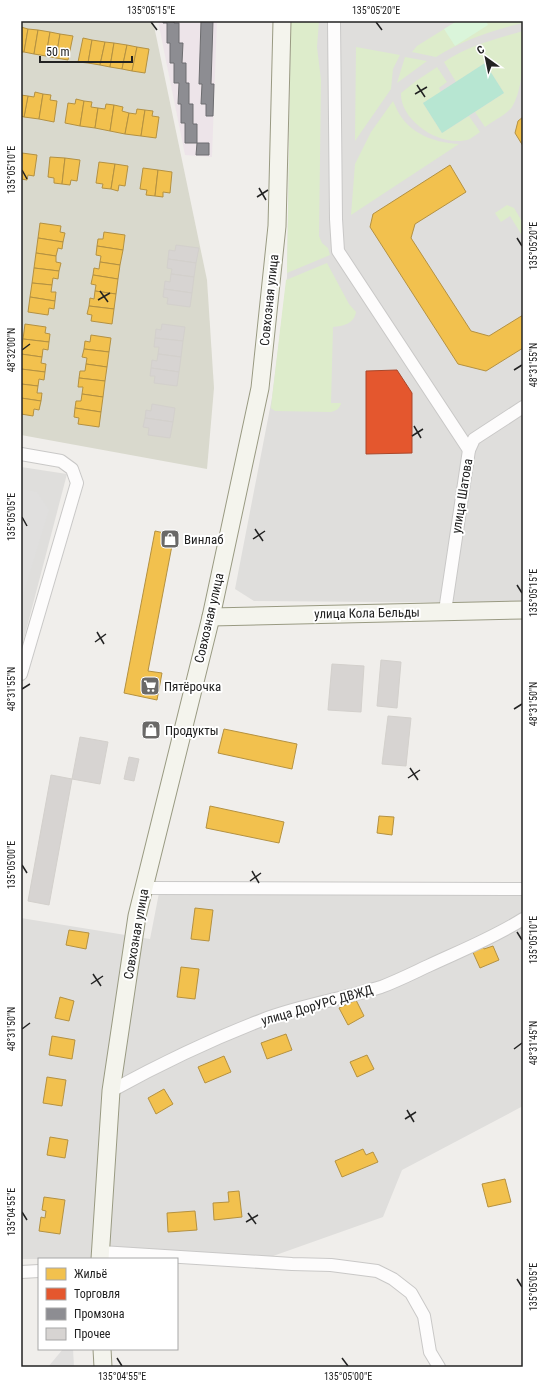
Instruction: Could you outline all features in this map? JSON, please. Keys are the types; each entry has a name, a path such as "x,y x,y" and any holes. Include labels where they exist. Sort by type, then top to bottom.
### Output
{"main road":[{"name":"Совхозная улица","path":"100,1255 111,1091 137,916 211,617 260,388 277,226 282,21"},
{"name":"улица Кола Бельды","path":"211,617 523,610"},
{"path":"102,1350 103,1367"}],"street":[{"path":"334,21 336,219 338,251 469,450"},
{"name":"улица Шатова","path":"445,611 469,450 474,439 523,407"},
{"path":"21,454 61,461 72,469 77,483 21,674"},
{"path":"144,888 523,889"},
{"name":"улица ДорУРС ДВЖД","path":"111,1091 204,1044 262,1020 305,1006 382,986 507,929 523,919"},
{"path":"100,1255 164,1258"},
{"path":"178,1259 331,1265 377,1270 393,1278 411,1293 424,1316 430,1352 439,1367"},
{"path":"21,1272 38,1271"}],"shaded area":[{"path":"21,21 153,21 207,280 214,388 207,469 21,435"},
{"path":"158,21 217,21 212,157 185,155"},
{"path":"291,21 523,21 523,603 254,601 235,589 272,398 287,277"},
{"path":"21,467 67,474 21,650"},
{"path":"21,489 37,492 49,510 21,602"},
{"path":"523,891 523,1106 402,1170 383,1217 259,1261 178,1258 21,1259 21,918 150,939 159,893"},
{"path":"62,1350 73,1350 74,1367 48,1367"}],"green space":[{"path":"291,21 319,21 317,47 321,80 319,236 322,243 328,248 330,255 287,273"},
{"path":"457,21 523,21 523,23 478,36 436,57 412,52 417,46"},
{"path":"457,21 486,21 488,25 455,46 444,29"},
{"path":"523,31 521,80 516,99 509,110 485,127 475,112 504,93 485,63 456,82 444,62 472,47"},
{"path":"356,47 400,55 393,69 391,89 355,141"},
{"path":"405,57 427,61 397,83"},
{"path":"485,63 504,93 442,133 423,103"},
{"path":"437,67 447,82 439,88 441,92 423,103 442,133 469,116 480,132 470,139 459,141 448,140 425,131 415,123 403,104 401,93"},
{"path":"393,101 398,112 413,130 435,140 459,144 351,215 355,164 371,132"},
{"path":"507,205 514,208 523,223 523,237 510,216 501,222 495,213"},
{"path":"327,263 349,304 356,312 353,319 348,324 333,327 331,403 341,403 340,407 331,412 275,411 271,408 286,280"}],"building: Жильё":[{"path":"21,27 28,29 24,52 21,52"},
{"path":"28,29 38,30 34,54 24,52"},
{"path":"38,30 50,32 46,56 34,54"},
{"path":"50,32 60,34 56,58 46,56"},
{"path":"60,34 73,36 68,60 56,58"},
{"path":"83,38 92,40 88,63 78,62"},
{"path":"92,40 105,42 100,65 88,63"},
{"path":"105,42 114,43 110,67 100,65"},
{"path":"114,43 127,45 122,69 110,67"},
{"path":"127,45 137,47 132,71 122,69"},
{"path":"137,47 149,49 145,73 132,71"},
{"path":"35,92 43,94 39,119 24,117 28,96 34,97"},
{"path":"43,94 51,95 50,100 57,101 54,122 39,119"},
{"path":"21,95 28,96 24,117 21,116"},
{"path":"76,99 84,101 80,126 65,123 68,103 75,104"},
{"path":"84,101 92,102 91,107 98,108 95,128 80,126"},
{"path":"106,104 114,105 110,131 95,128 98,108 105,109"},
{"path":"114,105 123,107 122,111 129,113 125,134 110,131"},
{"path":"137,109 145,110 141,136 125,134 129,113 136,114"},
{"path":"145,110 153,111 152,116 159,117 156,138 141,136"},
{"path":"523,117 523,146 515,133 518,121"},
{"path":"22,153 37,155 34,176 28,175 27,180 21,179"},
{"path":"50,157 65,158 62,184 54,183 54,178 48,177"},
{"path":"65,158 80,160 77,181 71,180 70,185 62,184"},
{"path":"99,162 115,164 111,189 102,188 103,184 96,183"},
{"path":"115,164 128,166 125,186 119,185 118,191 111,189"},
{"path":"450,165 466,192 415,224 411,238 471,331 489,336 523,315 523,348 486,371 458,364 370,227 373,214"},
{"path":"143,168 158,170 155,196 146,195 147,190 140,189"},
{"path":"158,170 172,172 170,193 163,192 163,197 155,196"},
{"path":"40,223 61,226 60,232 65,233 63,242 38,238"},
{"path":"104,232 125,235 123,250 97,246 98,239 103,239"},
{"path":"38,238 63,242 62,249 58,248 56,256 36,253"},
{"path":"97,246 123,250 120,265 100,262 101,256 96,255"},
{"path":"36,253 56,256 56,262 61,263 59,271 34,268"},
{"path":"100,262 120,265 118,279 93,275 94,268 99,269"},
{"path":"34,268 59,271 58,279 53,278 52,285 32,283"},
{"path":"93,275 118,279 116,294 95,291 96,285 91,284"},
{"path":"32,283 52,285 51,292 56,292 55,301 30,297"},
{"path":"95,291 116,294 114,309 89,306 90,298 94,299"},
{"path":"30,297 55,301 54,309 49,308 48,315 28,312"},
{"path":"89,306 114,309 112,324 91,321 92,315 87,314"},
{"path":"25,324 46,327 45,333 50,334 49,342 23,339"},
{"path":"91,335 111,338 109,352 84,349 85,341 90,342"},
{"path":"23,339 49,342 48,350 43,349 42,357 21,354"},
{"path":"84,349 109,352 107,367 86,364 87,358 82,357"},
{"path":"21,354 42,357 41,363 46,364 45,372 21,369"},
{"path":"86,364 107,367 105,381 79,378 80,371 85,371"},
{"path":"21,369 45,372 44,380 39,379 38,386 21,384"},
{"path":"79,378 105,381 103,397 82,394 83,387 78,387"},
{"path":"21,384 38,386 37,393 42,393 41,401 21,398"},
{"path":"82,394 103,397 101,412 75,408 76,401 81,401"},
{"path":"21,398 41,401 39,410 34,409 33,416 21,414"},
{"path":"75,408 101,412 99,427 78,424 79,418 74,417"},
{"path":"155,531 174,535 148,671 162,673 157,700 124,693"},
{"path":"224,729 297,744 292,769 218,753"},
{"path":"210,806 284,822 279,843 206,828"},
{"path":"379,816 394,817 392,835 377,833"},
{"path":"195,908 213,910 209,941 191,939"},
{"path":"69,930 89,933 86,949 66,945"},
{"path":"482,943 484,949 493,946 499,960 480,968 471,948"},
{"path":"181,967 199,969 195,999 177,997"},
{"path":"60,997 74,1001 69,1021 55,1018"},
{"path":"356,1000 364,1016 348,1025 339,1008"},
{"path":"286,1034 292,1050 267,1059 261,1043"},
{"path":"52,1036 75,1040 72,1059 49,1055"},
{"path":"367,1055 374,1069 357,1077 350,1062"},
{"path":"224,1056 231,1072 205,1083 198,1067"},
{"path":"47,1077 66,1080 62,1106 43,1103"},
{"path":"164,1089 173,1104 156,1114 148,1098"},
{"path":"50,1137 68,1140 65,1158 47,1155"},
{"path":"363,1149 366,1155 373,1152 378,1162 342,1177 335,1161"},
{"path":"505,1179 511,1202 488,1207 482,1184"},
{"path":"239,1191 242,1217 214,1220 213,1203 229,1202 228,1192"},
{"path":"44,1197 65,1200 60,1234 39,1231 41,1217 45,1218 46,1211 42,1210"},
{"path":"195,1211 197,1230 168,1232 167,1213"}],"building: Торговля":[{"path":"397,370 412,393 412,453 366,454 366,371"},
{"path":"146,723 154,724 152,737 144,736"}],"building: Промзона":[{"path":"163,21 174,21 174,23 179,23 179,43 183,43 182,63 186,63 186,83 189,83 189,104 193,104 193,124 197,124 197,143 185,143 185,123 181,123 181,104 178,104 179,83 174,83 174,63 170,63 170,43 167,43 167,23 163,23"},
{"path":"201,21 213,21 211,84 214,84 213,116 206,116 206,104 201,104 202,84 199,84"},
{"path":"197,143 209,143 209,155 196,155"}],"building: Прочее":[{"path":"176,245 199,248 196,263 168,259 169,250 175,251"},
{"path":"168,259 196,263 194,277 171,274 172,269 167,268"},
{"path":"171,274 194,277 192,293 164,289 165,281 170,282"},
{"path":"164,289 192,293 190,307 167,304 168,298 163,297"},
{"path":"162,324 185,327 183,341 155,338 156,329 161,330"},
{"path":"155,338 183,341 181,357 158,354 159,347 154,347"},
{"path":"158,354 181,357 179,372 151,368 152,360 157,361"},
{"path":"151,368 179,372 177,386 154,383 155,376 150,376"},
{"path":"152,404 175,408 173,422 145,418 146,410 151,411"},
{"path":"145,418 173,422 170,438 148,435 149,428 143,427"},
{"path":"381,660 401,662 397,708 377,706"},
{"path":"332,664 364,666 361,712 328,710"},
{"path":"388,716 411,718 406,766 382,764"},
{"path":"80,737 108,742 100,784 72,779"},
{"path":"129,757 139,759 134,781 124,779"},
{"path":"51,775 72,779 49,905 28,901"}],"place":[{"name":"Винлаб","path":"170,539"},
{"name":"Пятёрочка","path":"150,686"},
{"name":"Продукты","path":"151,730"}]}
